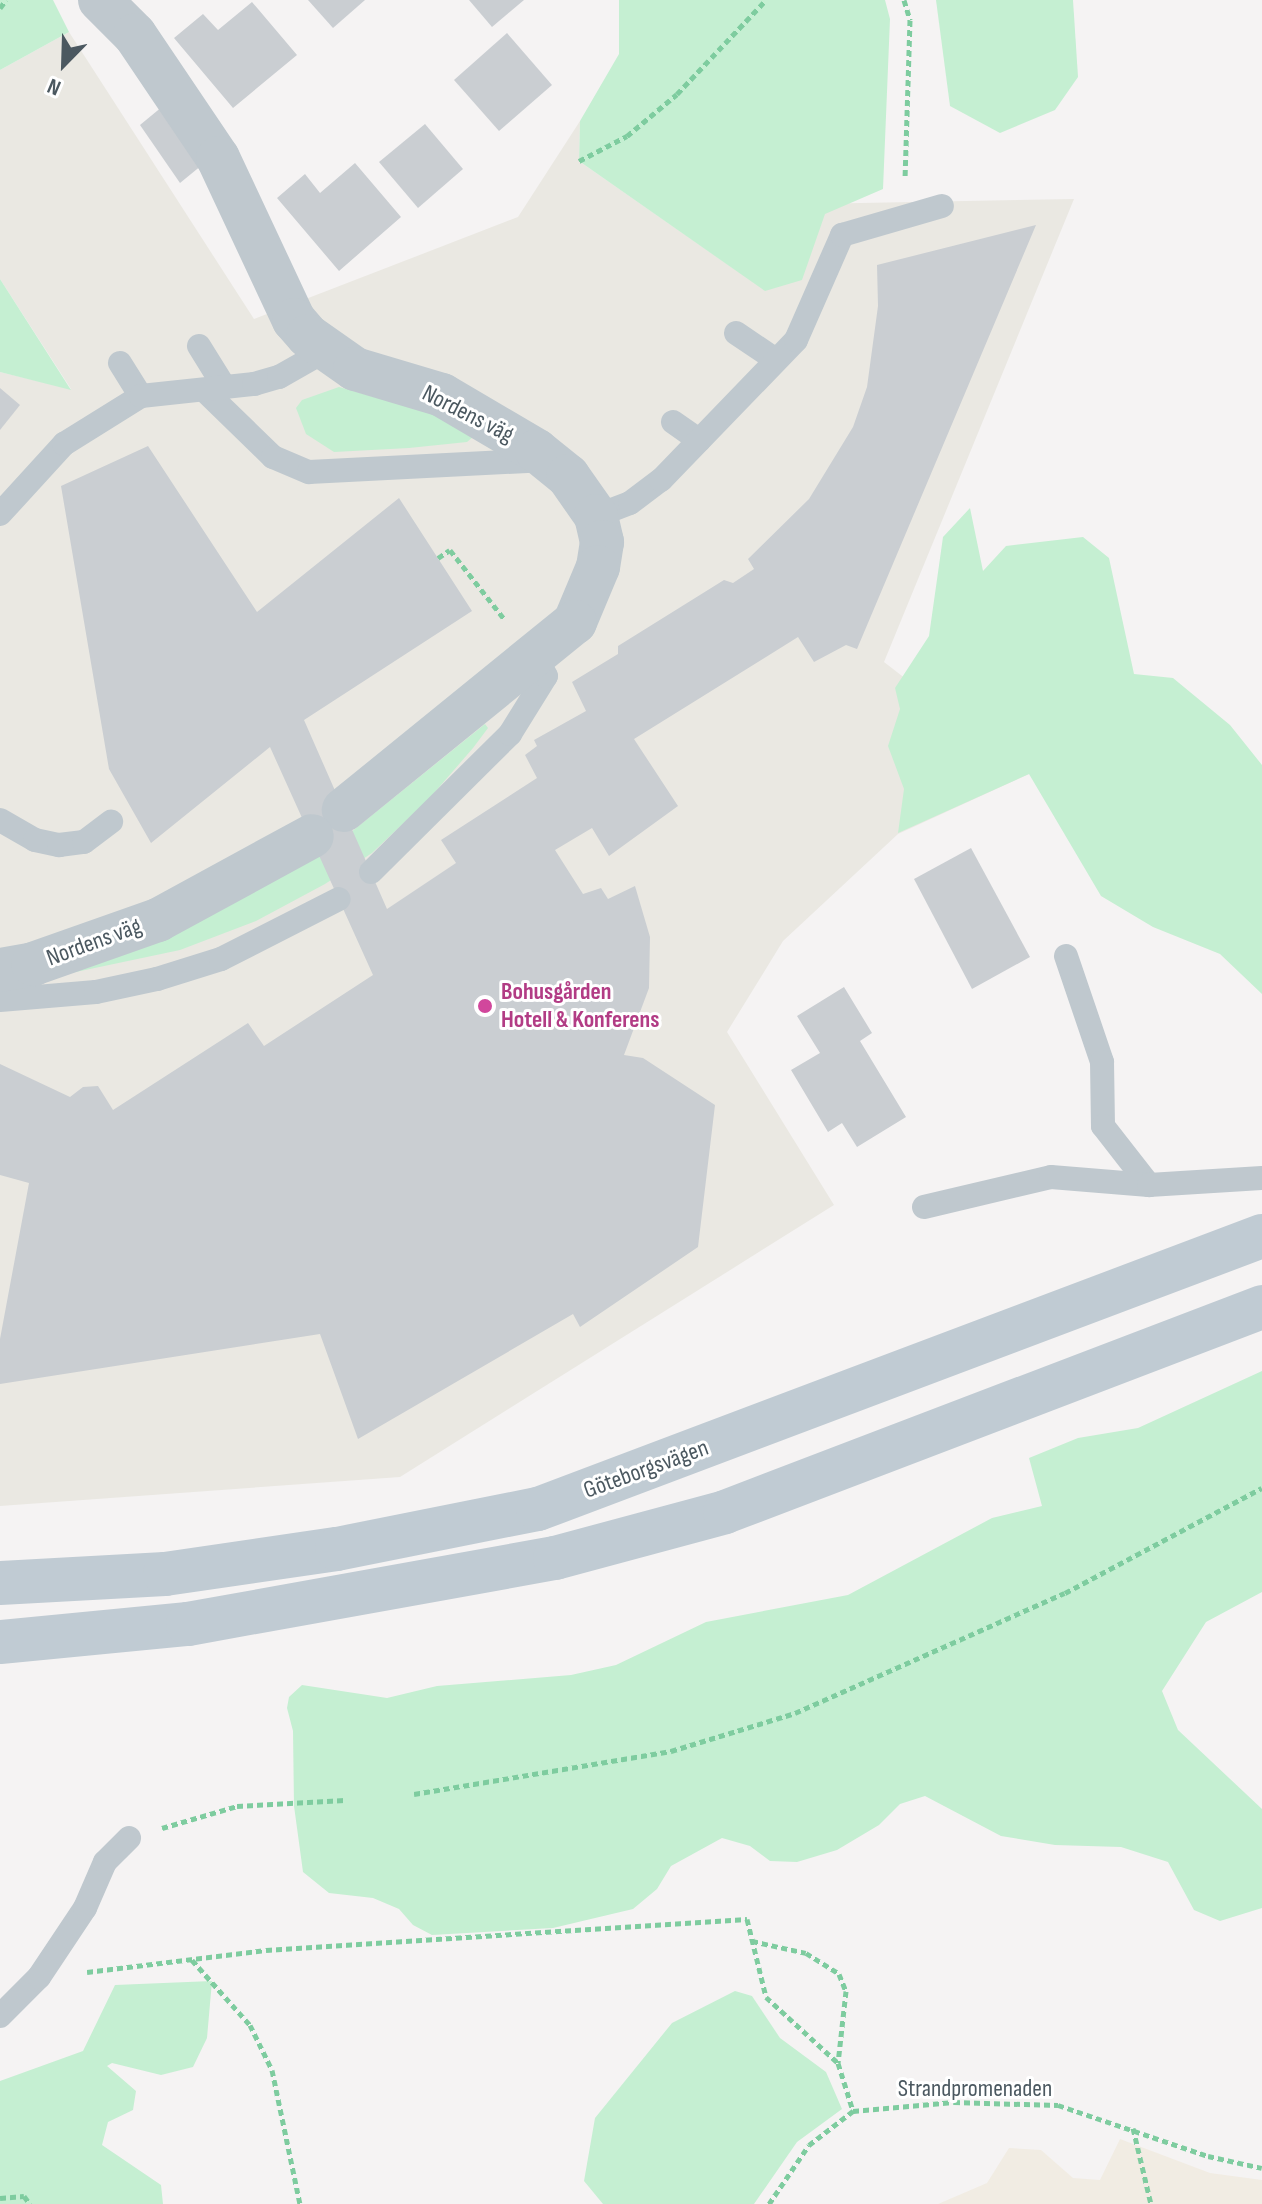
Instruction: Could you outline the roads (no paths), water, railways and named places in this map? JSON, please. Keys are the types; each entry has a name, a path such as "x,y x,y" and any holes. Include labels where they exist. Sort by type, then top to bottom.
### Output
{"main road":[{"name":"Göteborgsvägen","path":"0,1583 165,1574 337,1549 538,1509 1262,1236"},
{"path":"0,1642 188,1624 555,1558 725,1512 1262,1307"}],"street":[{"name":"Nordens väg","path":"0,970 33,964 158,920 328,823 575,622 590,596 602,542 596,516 568,476 548,459 442,395 355,369 325,351 294,320 218,158 135,35 100,0"}],"lane":[{"path":"596,516 630,503 699,440 776,360 806,324 842,235 942,206"},
{"path":"736,333 776,360"},
{"path":"199,346 215,389 273,457 309,472 548,459"},
{"path":"0,514 64,444 141,396 215,389 279,377 325,351"},
{"path":"120,363 141,396"},
{"path":"673,422 699,440"},
{"path":"371,872 510,734 546,676 535,656"},
{"path":"0,820 35,840 59,845 84,842 111,822"},
{"path":"0,1000 96,992 157,979 221,959 339,899"},
{"path":"1066,956 1102,1062 1103,1126 1149,1185"},
{"path":"924,1207 1051,1177 1149,1185 1262,1178"},
{"path":"0,2016 39,1977 85,1908 105,1862 129,1838"}],"place":[{"name":"Bohusgården Hotell & Konferens","path":"485,1006"}]}
